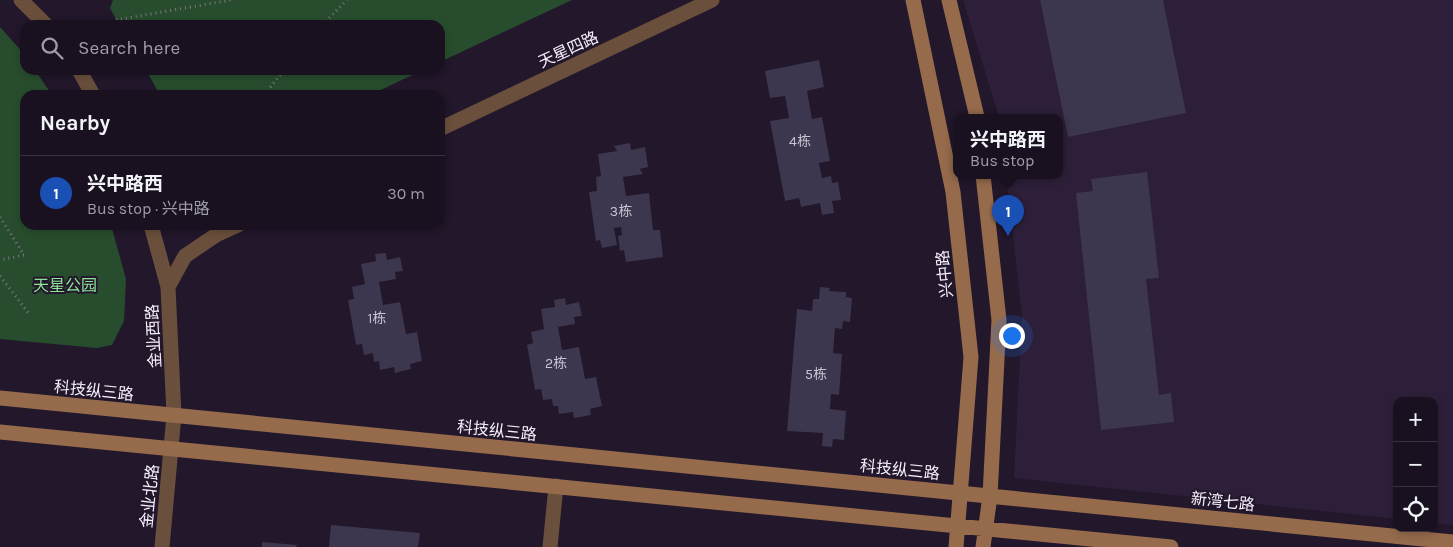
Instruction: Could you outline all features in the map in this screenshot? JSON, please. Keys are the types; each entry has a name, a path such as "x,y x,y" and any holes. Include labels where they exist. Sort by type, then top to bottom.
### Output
{"street":[{"path":"22,0 41,20"},
{"name":"天星四路","path":"445,127 712,0"},
{"name":"兴中路","path":"913,0 953,192 971,357 956,547"},
{"path":"949,0 976,114"},
{"path":"82,75 91,90"},
{"path":"983,179 999,320 990,496 983,547"},
{"name":"金业西路","path":"152,230 168,287 174,415 171,448"},
{"path":"168,287 185,256 216,235 227,230"},
{"name":"科技纵三路","path":"0,398 990,496"},
{"path":"0,432 1171,547"},
{"name":"金业北路","path":"162,547 171,448"},
{"path":"550,547 556,486"},
{"name":"新湾七路","path":"990,496 1453,542"}],"path":[{"path":"116,20 231,0"},
{"path":"327,20 347,0"},
{"path":"268,90 280,75"},
{"path":"0,217 24,255 0,260"},
{"path":"0,276 30,315"}],"shaded area":[{"path":"963,0 1453,0 1453,525 1438,523 1438,397 1393,397 1393,519 1014,478 1022,316 1006,179 1063,179 1063,114 998,114"}],"green space":[{"path":"113,0 572,0 445,60 445,20 116,20 110,8"},
{"name":"天星公园","path":"0,27 20,49 20,75 38,75 49,90 20,90 20,230 112,230 126,279 124,321 112,345 97,348 0,339"},
{"path":"149,75 412,75 381,90 157,90"}],"building":[{"path":"1040,0 1163,0 1186,113 1068,137"},
{"path":"819,60 824,87 807,91 812,119 822,117 830,161 819,163 822,178 831,176 832,183 838,182 841,200 832,201 834,213 822,215 820,203 801,207 799,198 785,201 770,121 789,118 785,96 770,98 765,71"},
{"path":"630,143 631,150 645,147 648,167 640,169 643,174 623,177 626,196 649,193 653,230 660,230 663,257 626,262 624,250 620,251 618,236 622,235 621,227 614,228 617,245 602,248 600,240 596,241 589,192 597,191 596,177 601,176 598,154 617,151 614,146"},
{"path":"1147,172 1159,278 1146,279 1159,395 1171,393 1174,422 1101,430 1076,193 1093,191 1091,179"},
{"path":"386,253 387,260 400,257 403,271 395,272 396,279 379,282 383,305 400,302 406,334 417,332 422,361 410,364 411,369 395,373 394,367 380,370 379,361 374,362 373,353 364,355 362,344 356,345 348,300 354,299 352,287 365,284 361,264 376,261 375,254"},
{"path":"820,287 830,288 829,291 846,292 846,297 852,298 850,322 843,321 842,329 835,328 833,353 842,354 839,395 831,394 830,409 846,411 844,440 833,439 832,447 822,446 823,433 787,431 797,309 812,311 813,299 819,299"},
{"path":"565,298 566,305 579,302 582,316 574,317 575,324 558,327 562,350 579,347 585,379 596,377 602,406 590,409 591,415 574,418 573,412 559,414 558,406 553,406 552,399 543,400 541,389 535,390 527,345 533,343 531,332 544,329 541,309 555,307 554,300"},
{"path":"331,525 420,533 418,547 329,547"},
{"path":"262,542 297,545 296,547 262,547"}],"place":[{"name":"兴中路西","path":"1008,236"}]}
